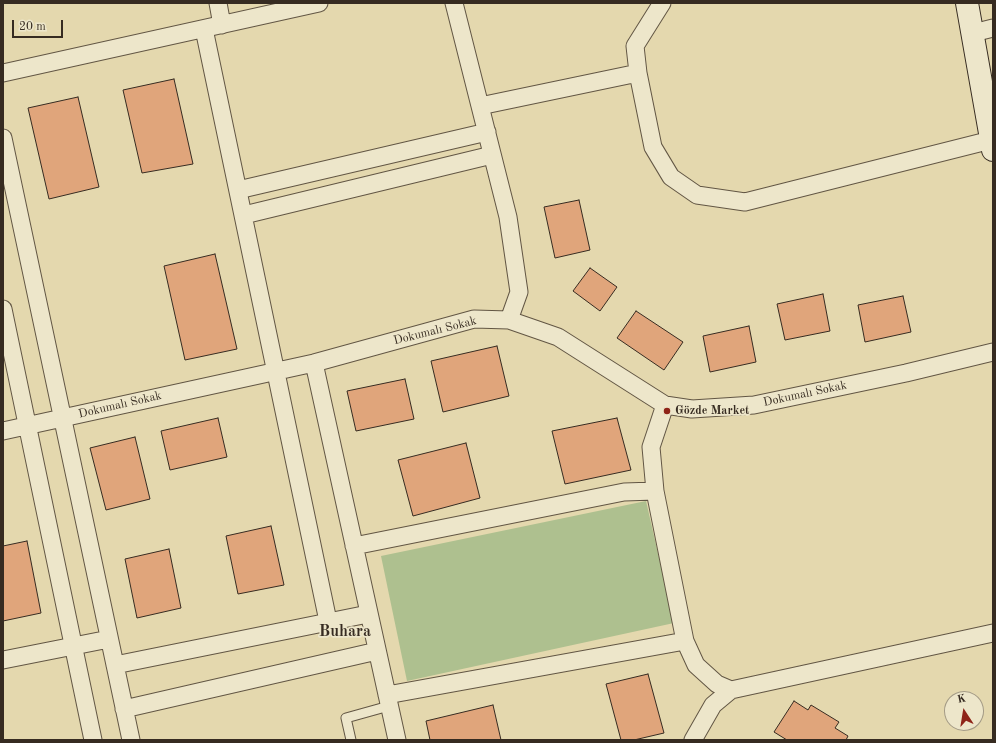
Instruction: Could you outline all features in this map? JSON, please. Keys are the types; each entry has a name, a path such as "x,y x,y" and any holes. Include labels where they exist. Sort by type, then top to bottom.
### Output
{"street":[{"path":"218,3 222,25"},
{"path":"3,74 319,3"},
{"path":"454,3 508,217 519,292 509,320"},
{"path":"662,3 635,46 638,73 653,147 671,177 697,196 745,202 992,145 983,30 967,5"},
{"path":"204,29 328,621"},
{"path":"480,106 638,73"},
{"path":"238,190 487,132"},
{"path":"3,138 131,740"},
{"path":"244,215 492,155"},
{"path":"3,309 93,740"},
{"name":"Dokumalı Sokak","path":"3,431 314,362 474,319 509,320 558,337 665,405 692,409 754,405 906,373 993,352"},
{"path":"314,362 368,614 397,740"},
{"path":"665,405 651,447 654,491 686,641 696,665 717,684 731,690"},
{"path":"354,546 624,492 654,491"},
{"path":"115,665 368,614"},
{"path":"693,740 713,705 731,690 993,633"},
{"path":"3,660 109,640"},
{"path":"388,701 686,641"},
{"path":"124,709 377,651"}],"lane":[{"path":"351,740 346,718 388,701"}],"green space":[{"path":"646,501 674,623 407,681 381,556"}],"building":[{"path":"174,79 193,164 142,173 123,90"},
{"path":"78,97 99,187 49,199 28,108"},
{"path":"579,200 590,250 555,258 544,207"},
{"path":"215,254 237,349 185,360 164,266"},
{"path":"590,268 617,287 600,311 573,291"},
{"path":"823,294 830,331 785,340 777,304"},
{"path":"903,296 911,332 865,342 858,305"},
{"path":"636,311 683,342 664,370 617,338"},
{"path":"749,326 756,362 710,372 703,336"},
{"path":"497,346 509,396 443,412 431,361"},
{"path":"405,379 414,419 356,431 347,391"},
{"path":"218,418 227,457 170,470 161,431"},
{"path":"617,418 631,470 565,484 552,431"},
{"path":"135,437 150,499 106,510 90,448"},
{"path":"466,443 480,498 413,516 398,460"},
{"path":"271,526 284,585 238,594 226,536"},
{"path":"27,541 41,613 3,621 3,546"},
{"path":"169,549 181,608 137,618 125,559"},
{"path":"648,674 664,733 634,740 621,740 606,684"},
{"path":"794,701 808,710 811,705 839,722 835,728 848,736 846,740 787,740 774,732"},
{"path":"493,705 501,740 430,740 426,721"}],"place":[{"name":"Gözde Market","path":"667,411"}],"district":[{"name":"Buhara","path":"345,632"}]}
